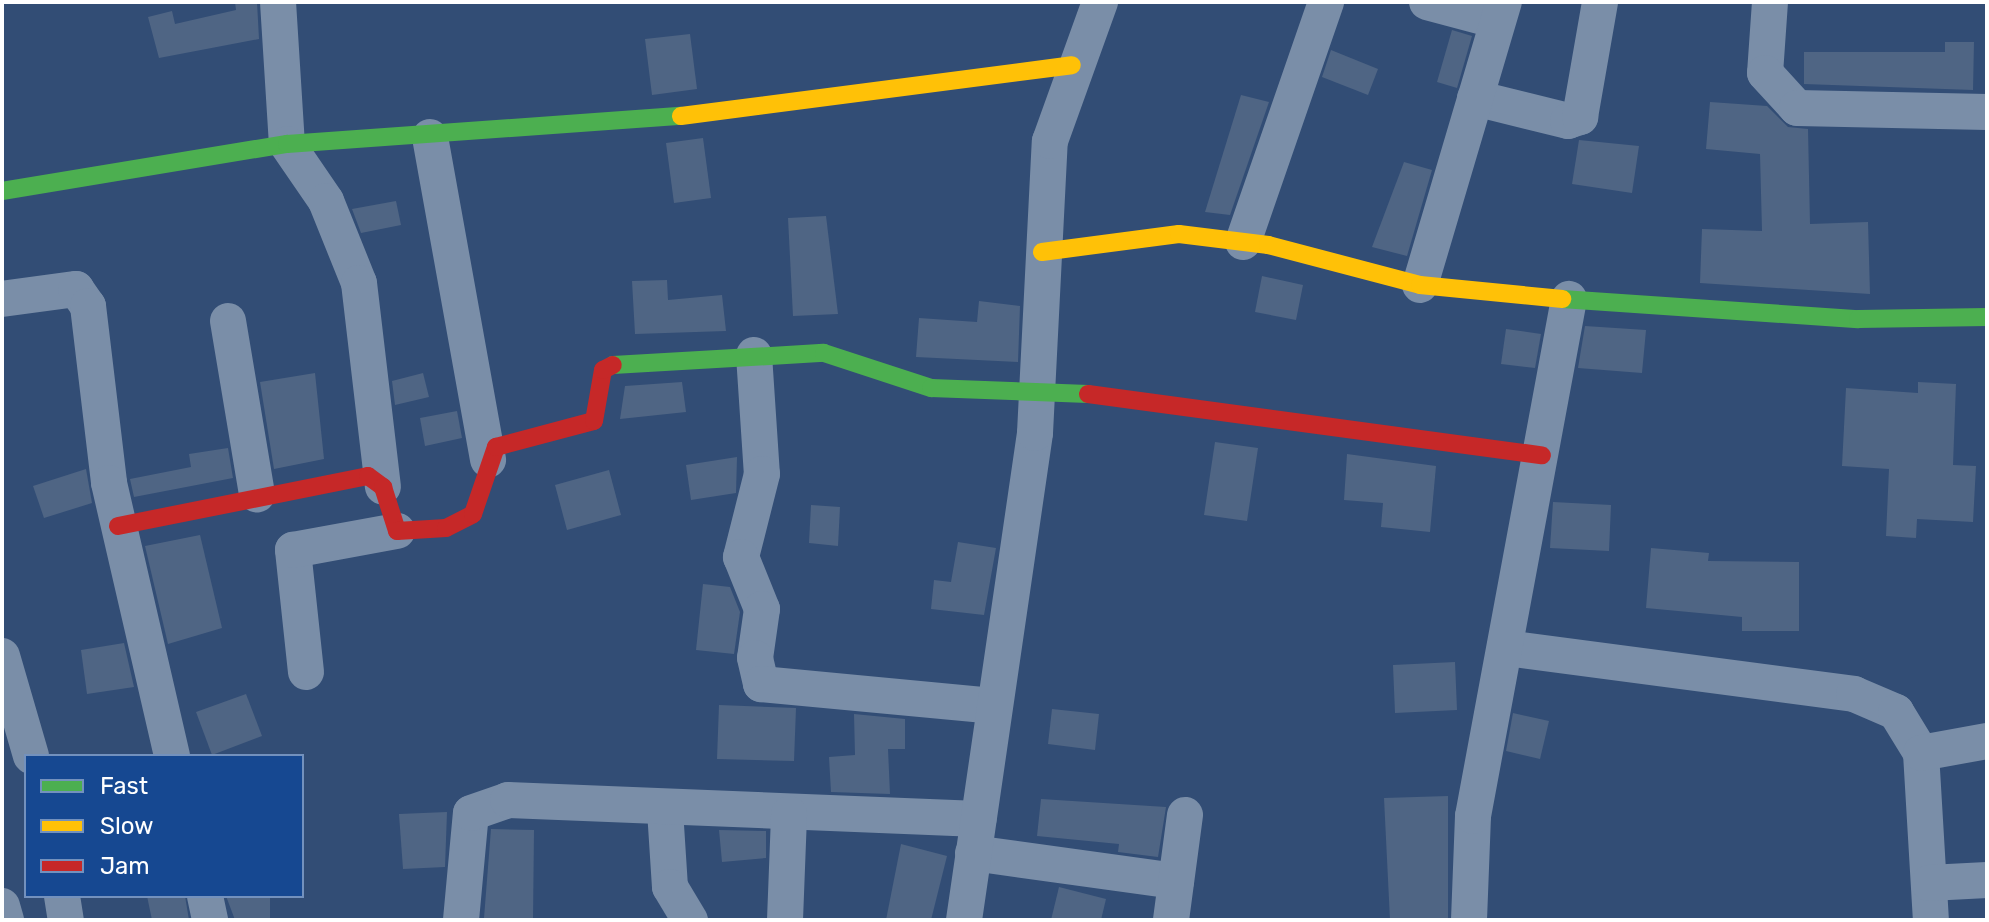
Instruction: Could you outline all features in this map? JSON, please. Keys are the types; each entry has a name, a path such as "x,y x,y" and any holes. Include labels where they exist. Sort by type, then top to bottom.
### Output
{"street":[{"path":"278,2 287,144 326,201 359,283 383,487 397,531"},
{"path":"964,920 1038,387 1042,252 1050,141 1072,65 1100,2"},
{"path":"1243,242 1326,2"},
{"path":"1420,285 1501,12 1427,2"},
{"path":"1475,98 1568,121 1580,117 1600,2"},
{"path":"1770,2 1765,73 1797,108 1987,112"},
{"path":"2,191 287,144 591,128 1072,65"},
{"path":"306,672 293,550 397,531 408,536 446,528 473,514 488,460 430,137"},
{"path":"1042,252 1179,234 1243,242 1420,285 1569,299 1858,319 1987,317"},
{"path":"2,299 76,289 88,306 118,526 172,754"},
{"path":"1469,920 1473,816 1569,299"},
{"path":"228,321 257,495"},
{"path":"488,460 505,442 594,421 603,370 614,362 754,355 849,358 931,388 1038,387 1542,455"},
{"path":"754,355 762,474 741,557 762,609 755,658 761,684 993,706"},
{"path":"118,526 344,476 368,476 383,487"},
{"path":"1506,648 1854,694 1896,712 1921,753 1931,920"},
{"path":"2,656 30,754"},
{"path":"1921,753 1987,741"},
{"path":"461,920 471,813 508,800 789,814 976,836 1176,881"},
{"path":"665,810 670,887 690,920"},
{"path":"785,920 789,814"},
{"path":"1171,920 1185,815"},
{"path":"1929,883 1987,880"},
{"path":"62,898 66,920"},
{"path":"205,898 210,920"},
{"path":"2,906 6,920"}],"building":[{"path":"235,2 257,2 259,39 159,58 148,17 172,11 175,24 236,10"},
{"path":"1452,30 1472,36 1457,88 1437,82"},
{"path":"690,34 697,89 652,95 645,39"},
{"path":"1945,42 1974,42 1973,90 1804,84 1804,52 1945,52"},
{"path":"1331,50 1378,69 1368,95 1322,77"},
{"path":"1241,95 1269,102 1230,215 1205,212"},
{"path":"1710,102 1767,106 1788,127 1808,129 1810,224 1868,222 1870,294 1700,283 1702,229 1762,231 1760,154 1706,149"},
{"path":"703,138 711,198 674,203 666,143"},
{"path":"1579,140 1639,146 1632,193 1572,184"},
{"path":"1404,162 1432,170 1407,256 1372,247"},
{"path":"396,201 401,225 361,233 352,209"},
{"path":"826,216 838,314 793,316 788,218"},
{"path":"1262,276 1303,285 1296,320 1255,312"},
{"path":"667,280 668,300 722,295 726,331 635,334 632,281"},
{"path":"979,301 1020,306 1018,362 916,357 919,318 977,322"},
{"path":"1585,326 1646,330 1642,373 1578,368"},
{"path":"1506,329 1541,334 1535,368 1501,364"},
{"path":"315,373 324,459 274,469 260,382"},
{"path":"423,373 429,397 395,405 392,381"},
{"path":"682,382 686,412 620,419 625,386"},
{"path":"1918,382 1956,384 1953,465 1976,466 1973,522 1917,519 1916,538 1886,536 1889,469 1842,466 1846,388 1918,393"},
{"path":"457,411 462,438 425,446 420,418"},
{"path":"1215,442 1258,448 1247,521 1204,515"},
{"path":"228,448 233,478 134,497 130,479 191,467 189,454"},
{"path":"1347,454 1436,466 1430,532 1381,527 1383,503 1344,500"},
{"path":"737,457 736,493 691,500 686,465"},
{"path":"86,469 92,503 44,518 33,486"},
{"path":"609,470 621,515 567,530 555,485"},
{"path":"1553,502 1611,505 1609,551 1550,548"},
{"path":"811,505 840,507 838,546 809,543"},
{"path":"200,535 222,628 168,644 145,546"},
{"path":"958,542 996,548 984,615 931,609 934,580 951,582"},
{"path":"1651,548 1709,553 1708,561 1799,562 1799,631 1742,631 1742,617 1646,608"},
{"path":"703,584 730,587 740,612 734,654 696,650"},
{"path":"124,643 134,687 87,694 81,650"},
{"path":"1455,662 1457,710 1395,713 1393,665"},
{"path":"246,694 262,736 212,754 196,712"},
{"path":"719,705 796,708 794,761 717,759"},
{"path":"1052,709 1099,714 1095,750 1048,744"},
{"path":"1513,713 1549,721 1540,759 1506,751"},
{"path":"854,714 905,719 905,749 888,749 890,794 831,792 829,757 855,755"},
{"path":"1448,796 1448,920 1390,920 1384,798"},
{"path":"1041,799 1166,807 1158,857 1118,852 1119,844 1037,836"},
{"path":"447,812 445,867 403,869 399,814"},
{"path":"491,829 534,830 533,919 484,918"},
{"path":"719,830 766,831 766,858 722,862"},
{"path":"901,844 947,856 931,920 886,920"},
{"path":"1059,887 1106,899 1101,920 1051,920"},
{"path":"147,898 185,898 189,920 152,920"},
{"path":"227,898 270,898 270,920 235,920"}],"traffic: fast":[{"path":"2,191 287,144 681,116"},
{"path":"1562,299 1858,319 1987,317"},
{"path":"613,365 824,353 931,388 1088,394"}],"traffic: slow":[{"path":"681,116 1072,65"},
{"path":"1042,252 1179,234 1268,245 1420,285 1562,299"}],"traffic: jam":[{"path":"118,526 368,476 383,487 397,531 446,528 473,514 496,447 594,421 603,370 613,365"},
{"path":"1088,394 1542,455"}]}
